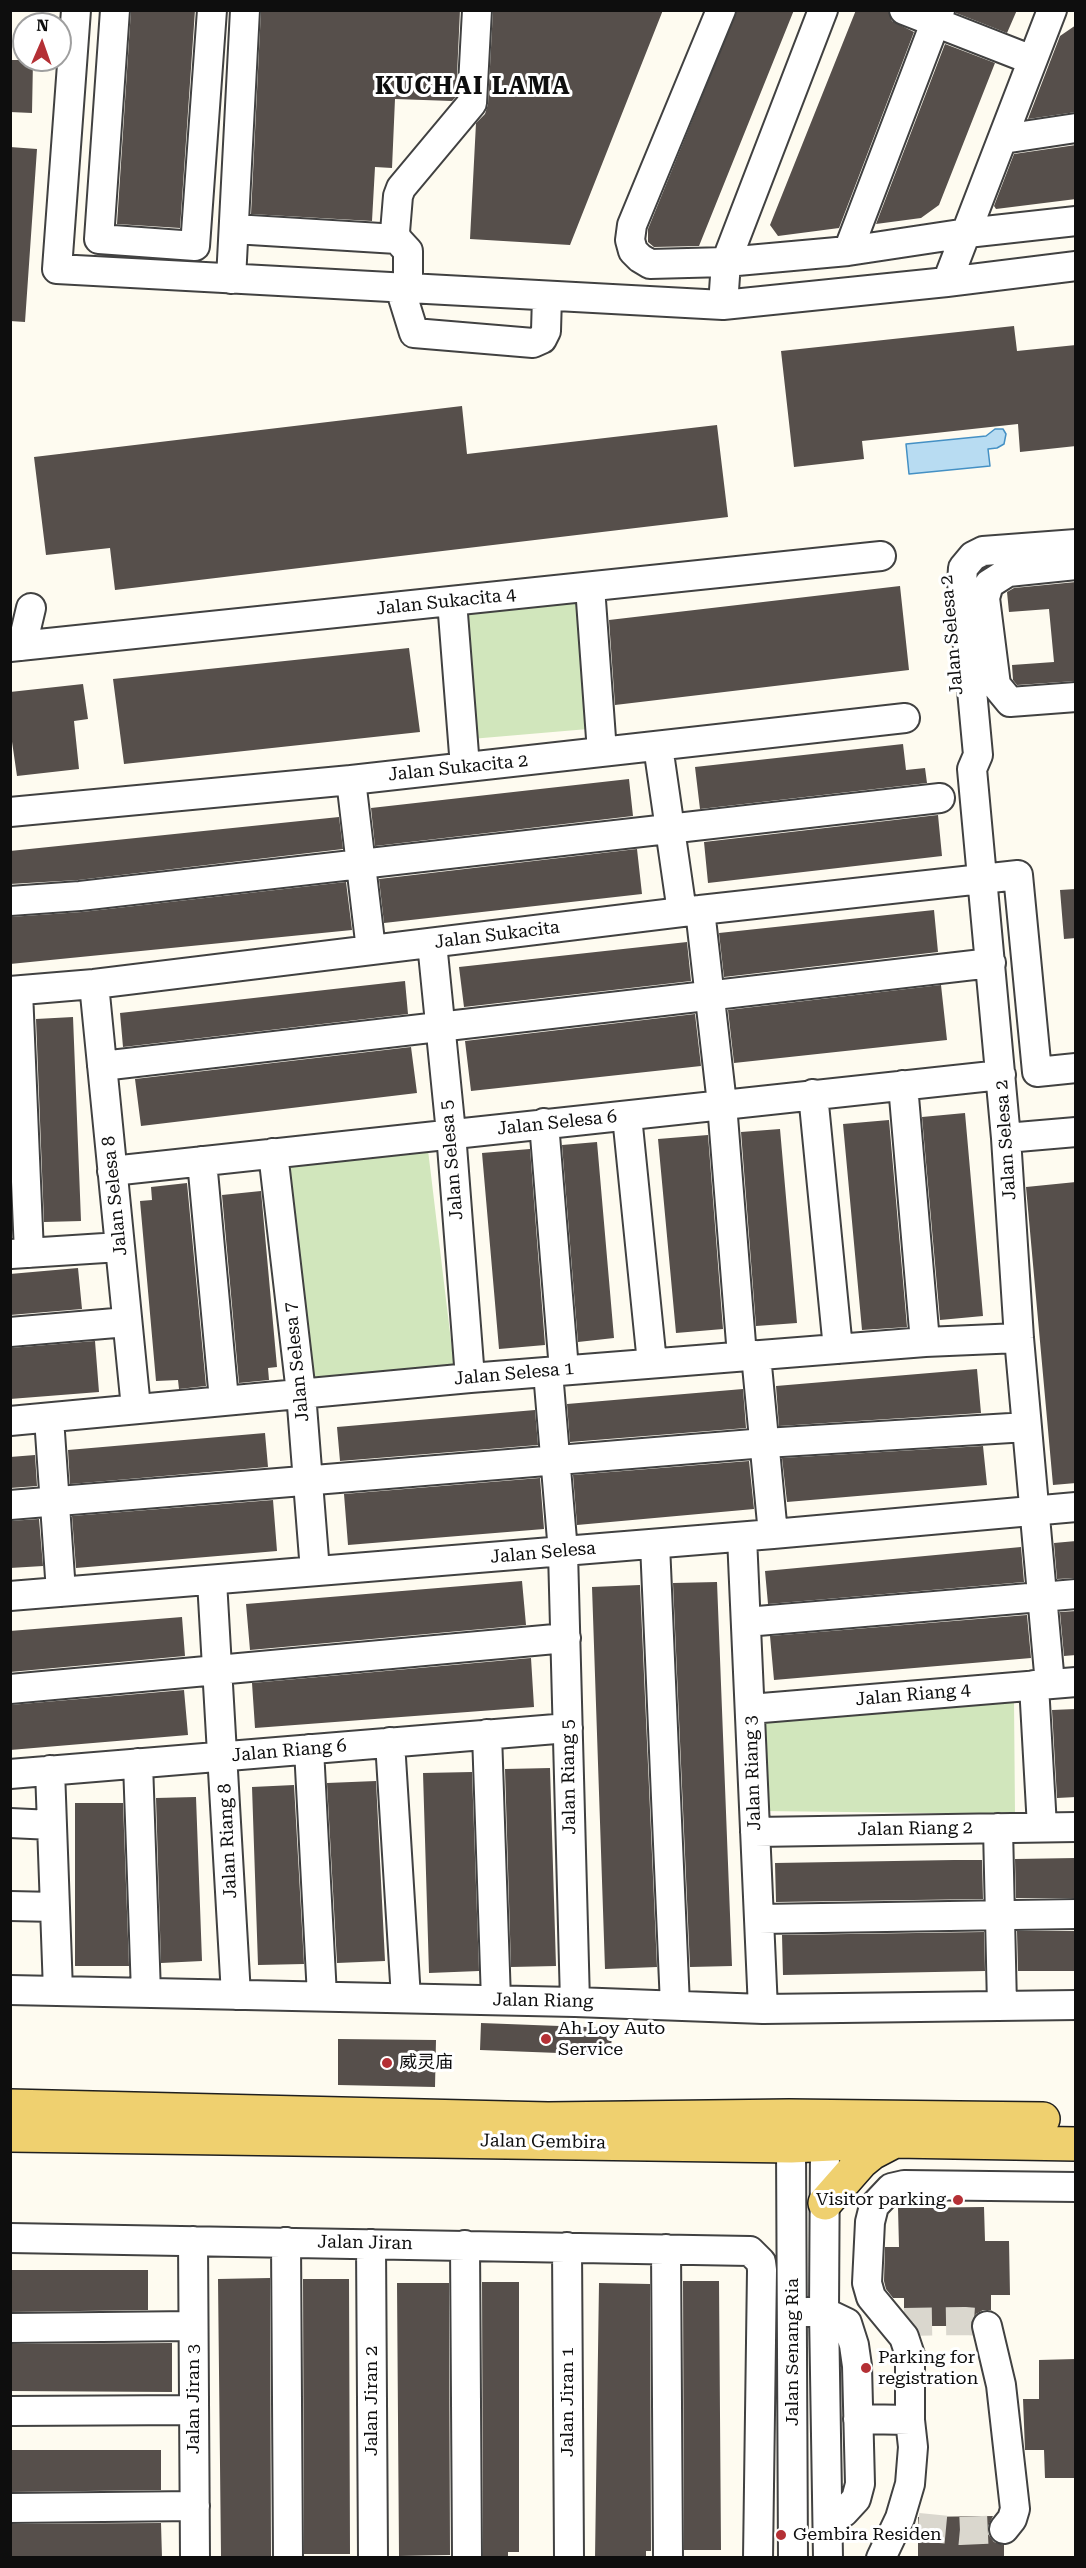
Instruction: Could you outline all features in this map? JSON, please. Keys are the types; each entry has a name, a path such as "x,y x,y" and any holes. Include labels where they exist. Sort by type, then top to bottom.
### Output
{"main road":[{"name":"Jalan Gembira","path":"10,2106 548,2119 809,2130 894,2141 1076,2144"},
{"name":"Jalan Gembira","path":"10,2135 809,2130 1076,2121"},
{"path":"825,2203 861,2162 894,2141"}],"street":[{"path":"212,10 195,246 99,239 114,24 75,23 57,269 723,305 1076,266"},
{"path":"231,279 245,10"},
{"path":"397,239 398,196 401,188 472,102 477,10"},
{"path":"721,10 633,225 630,240 633,251 650,264 726,262 848,251 967,232 1076,221"},
{"path":"723,305 726,262 823,10"},
{"path":"904,10 937,16 1032,60"},
{"path":"947,282 1052,10"},
{"path":"848,251 937,16"},
{"path":"1003,139 1076,128"},
{"path":"234,229 397,239 408,250 404,288 414,333 533,343 542,339 546,331 547,296"},
{"name":"Jalan Selesa 2","path":"972,769 963,756 945,581 946,565 965,543 980,539 1076,530"},
{"name":"Jalan Selesa 2","path":"1042,1827 1053,1684 1034,1510 1019,1338 998,1034 972,769 978,754 962,583 963,568 973,555 983,551 1076,544"},
{"name":"Jalan Sukacita 4","path":"16,646 880,556"},
{"path":"1076,565 1008,572 989,584 985,598 996,685 1010,702 1076,697"},
{"path":"590,587 602,753"},
{"path":"452,601 465,767"},
{"path":"16,646 31,608"},
{"name":"Jalan Sukacita 2","path":"10,812 351,780 904,718"},
{"path":"658,746 670,829 691,911 708,996 749,1356 765,1443 773,1534"},
{"path":"351,780 371,950"},
{"path":"10,902 80,896 940,798"},
{"name":"Jalan Sukacita","path":"14,991 94,984 691,911 1017,875 1032,1031"},
{"name":"Jalan Selesa 5","path":"432,943 451,1133 470,1378"},
{"path":"102,1066 991,963"},
{"name":"Jalan Selesa 8","path":"94,984 135,1408"},
{"path":"14,991 20,1253 120,1247"},
{"path":"998,1034 1032,1031 1036,1072 1076,1068"},
{"name":"Jalan Selesa 6","path":"112,1171 1001,1075"},
{"path":"903,1085 925,1342"},
{"path":"813,1094 838,1349"},
{"path":"627,1116 652,1363"},
{"name":"Jalan Riang 5","path":"544,1123 556,1371 556,1461 563,1552 566,1638 574,2002"},
{"path":"1006,1138 1076,1132"},
{"name":"Jalan Selesa 7","path":"273,1153 302,1393 315,1572"},
{"path":"202,1161 224,1400"},
{"path":"10,1332 127,1322"},
{"name":"Jalan Selesa 1","path":"10,1421 652,1363 925,1342 1019,1338"},
{"path":"49,1418 61,1592"},
{"path":"10,1505 765,1443 1027,1427"},
{"name":"Jalan Selesa","path":"10,1596 563,1552 1076,1507"},
{"name":"Jalan Riang 3","path":"742,1537 763,2009"},
{"path":"655,1544 675,2005"},
{"name":"Jalan Riang 8","path":"212,1581 236,1995"},
{"path":"746,1622 1076,1594"},
{"path":"10,1689 218,1672 566,1638"},
{"name":"Jalan Riang 4","path":"750,1709 1053,1684"},
{"name":"Jalan Riang 6","path":"10,1774 568,1728"},
{"path":"487,1734 496,2000"},
{"path":"390,1743 406,1998"},
{"path":"309,1749 322,1996"},
{"path":"138,1763 146,1993"},
{"path":"50,1770 58,1991"},
{"path":"10,1823 52,1825"},
{"name":"Jalan Riang 2","path":"755,1832 1076,1827"},
{"path":"998,1828 1002,2007"},
{"path":"10,1906 55,1907"},
{"path":"759,1919 1076,1914"},
{"name":"Jalan Riang","path":"10,1990 496,2000 763,2009 1076,2005"},
{"name":"Jalan Senang Ria","path":"809,2130 825,2203 824,2312 828,2558"},
{"name":"Jalan Senang Ria","path":"793,2558 793,2312 809,2130"},
{"path":"881,2558 909,2522 913,2447 910,2420 910,2355 898,2321 872,2297 867,2283 870,2222 874,2206 891,2188 904,2185 1076,2187"},
{"name":"Jalan Jiran","path":"10,2238 750,2251 761,2262 762,2270 758,2558"},
{"name":"Jalan Jiran 3","path":"193,2241 195,2558"},
{"path":"286,2242 288,2558"},
{"name":"Jalan Jiran 2","path":"371,2244 373,2558"},
{"path":"465,2245 467,2558"},
{"name":"Jalan Jiran 1","path":"567,2247 569,2558"},
{"path":"666,2248 668,2558"},
{"path":"793,2312 824,2312 847,2323 854,2345 860,2484 856,2499 829,2522"},
{"path":"987,2325 1001,2385 1015,2509 1012,2519 1004,2529"},
{"path":"10,2328 193,2326"},
{"path":"10,2411 194,2410"},
{"path":"858,2418 910,2420"},
{"path":"10,2508 195,2506"}],"green space":[{"path":"576,600 588,729 471,739 460,610"},
{"path":"428,1150 454,1366 312,1383 287,1166"},
{"path":"1014,1701 1015,1814 762,1811 762,1719"}],"water":[{"path":"995,429 1003,429 1006,434 1004,444 988,449 990,466 909,474 906,444 986,436"}],"building":[{"path":"131,10 195,10 180,228 117,224"},
{"path":"261,10 460,10 456,97 452,101 395,99 392,168 375,167 372,221 251,214"},
{"path":"493,10 663,10 570,245 470,239 476,123 485,114 488,104"},
{"path":"737,10 794,10 699,246 654,247 648,242 648,229"},
{"path":"856,10 888,10 892,21 914,32 839,228 778,236 770,225"},
{"path":"956,10 1017,10 1007,33 956,13"},
{"path":"1076,25 1076,112 1028,119 1060,36"},
{"path":"945,44 995,63 939,205 921,218 876,224"},
{"path":"10,60 12,60 12,72 33,72 32,113 10,112"},
{"path":"1076,145 1076,199 996,209 994,206 1014,154"},
{"path":"10,147 37,149 25,322 10,321"},
{"path":"1014,326 1017,351 1076,345 1076,446 1020,452 1018,424 862,441 864,459 794,467 781,351"},
{"path":"462,406 467,454 717,425 728,517 115,590 110,548 46,555 34,457"},
{"path":"1076,582 1076,681 1017,685 1013,680 1012,665 1054,662 1049,609 1009,612 1007,592 1014,588"},
{"path":"900,586 909,670 615,705 609,620"},
{"path":"409,648 420,732 124,764 113,679"},
{"path":"83,684 88,719 74,721 79,769 17,776 10,728 10,692"},
{"path":"903,744 906,770 925,768 927,783 700,809 695,767"},
{"path":"629,779 633,816 375,846 371,808"},
{"path":"938,815 942,856 708,883 704,842"},
{"path":"339,817 343,849 78,880 10,884 10,851"},
{"path":"637,849 642,894 384,923 379,879"},
{"path":"346,882 352,930 10,964 10,917 82,912"},
{"path":"1076,889 1076,938 1064,939 1060,890"},
{"path":"934,910 938,952 724,977 719,933"},
{"path":"687,942 691,981 464,1007 459,967"},
{"path":"405,981 408,1014 123,1047 120,1013"},
{"path":"941,985 947,1040 734,1063 728,1010"},
{"path":"695,1014 701,1066 471,1091 465,1041"},
{"path":"73,1017 81,1221 44,1222 36,1019"},
{"path":"411,1047 417,1093 141,1126 135,1079"},
{"path":"965,1113 983,1316 940,1320 922,1117"},
{"path":"889,1120 907,1327 862,1330 843,1124"},
{"path":"780,1129 797,1323 756,1326 741,1132"},
{"path":"708,1135 723,1329 676,1333 658,1139"},
{"path":"597,1142 614,1338 578,1342 562,1145"},
{"path":"530,1149 545,1345 499,1349 482,1153"},
{"path":"1076,1182 1076,1483 1053,1485 1026,1187"},
{"path":"187,1183 206,1386 179,1389 178,1380 156,1381 140,1201 152,1200 151,1187"},
{"path":"261,1191 277,1367 268,1368 269,1380 239,1383 222,1195"},
{"path":"78,1268 82,1309 10,1315 10,1274"},
{"path":"95,1341 99,1392 10,1399 10,1348"},
{"path":"977,1369 981,1413 779,1426 776,1386"},
{"path":"743,1389 746,1428 570,1442 567,1404"},
{"path":"535,1410 538,1445 340,1461 337,1427"},
{"path":"265,1433 268,1467 70,1484 68,1450"},
{"path":"983,1446 987,1485 787,1502 782,1458"},
{"path":"35,1455 37,1486 10,1488 10,1457"},
{"path":"749,1461 754,1509 577,1525 573,1475"},
{"path":"540,1478 544,1529 348,1545 344,1494"},
{"path":"273,1500 277,1551 76,1568 72,1516"},
{"path":"39,1519 43,1566 10,1568 10,1521"},
{"path":"1076,1541 1076,1578 1057,1579 1054,1543"},
{"path":"1021,1547 1024,1582 768,1604 765,1571"},
{"path":"522,1581 526,1625 250,1650 246,1604"},
{"path":"717,1582 732,1966 690,1967 673,1583"},
{"path":"640,1585 657,1967 605,1969 592,1587"},
{"path":"1076,1611 1076,1655 1064,1656 1060,1612"},
{"path":"1027,1615 1031,1658 774,1680 770,1636"},
{"path":"182,1617 185,1656 10,1672 10,1631"},
{"path":"531,1658 534,1707 255,1728 252,1683"},
{"path":"184,1690 188,1735 10,1750 10,1705"},
{"path":"1076,1709 1076,1797 1057,1798 1052,1710"},
{"path":"550,1768 556,1966 511,1967 505,1769"},
{"path":"472,1772 479,1971 429,1973 423,1773"},
{"path":"376,1781 385,1961 337,1963 327,1783"},
{"path":"294,1785 304,1964 258,1965 252,1787"},
{"path":"196,1797 202,1961 161,1963 156,1798"},
{"path":"75,1803 123,1803 129,1966 75,1966"},
{"path":"1076,1858 1076,1898 1016,1898 1015,1859"},
{"path":"982,1860 983,1899 776,1902 775,1863"},
{"path":"1017,1931 1076,1931 1076,1971 1018,1971"},
{"path":"984,1932 985,1971 783,1975 782,1935"},
{"name":"Ah Loy Auto Service","path":"481,2023 612,2028 611,2055 480,2050"},
{"name":"威灵庙","path":"338,2039 436,2040 435,2087 338,2085"},
{"path":"984,2207 985,2241 1009,2241 1010,2295 991,2295 991,2310 983,2310 976,2314 971,2326 916,2326 904,2311 904,2298 893,2298 886,2289 884,2281 885,2247 899,2247 898,2208"},
{"path":"10,2270 148,2270 148,2310 10,2312"},
{"path":"270,2278 271,2556 221,2557 218,2279"},
{"path":"303,2279 349,2279 350,2554 304,2554"},
{"path":"683,2281 719,2281 721,2550 684,2550"},
{"path":"482,2282 519,2282 519,2552 508,2552 508,2558 483,2558"},
{"path":"397,2283 449,2283 450,2555 399,2556"},
{"path":"599,2283 650,2284 651,2551 646,2551 646,2558 595,2558"},
{"path":"172,2343 172,2392 10,2391 10,2344"},
{"path":"1076,2359 1076,2478 1045,2478 1044,2450 1025,2450 1023,2399 1039,2399 1039,2360"},
{"path":"10,2450 161,2450 161,2490 10,2492"},
{"path":"993,2516 988,2526 988,2534 994,2542 1004,2545 1004,2558 918,2558 918,2517"},
{"path":"161,2523 162,2558 10,2558 10,2524"}],"tunnel":[{"path":"904,2322 965,2321 980,2322 987,2326"},
{"path":"918,2527 960,2531 1004,2529"}],"place":[{"name":"Ah Loy Auto Service","path":"546,2039"},
{"name":"威灵庙","path":"387,2063"},
{"name":"Visitor parking","path":"958,2200"},
{"name":"Parking for registration","path":"866,2368"},
{"name":"Gembira Residen","path":"781,2535"}],"district":[{"name":"KUCHAI LAMA","path":"473,87"}]}
